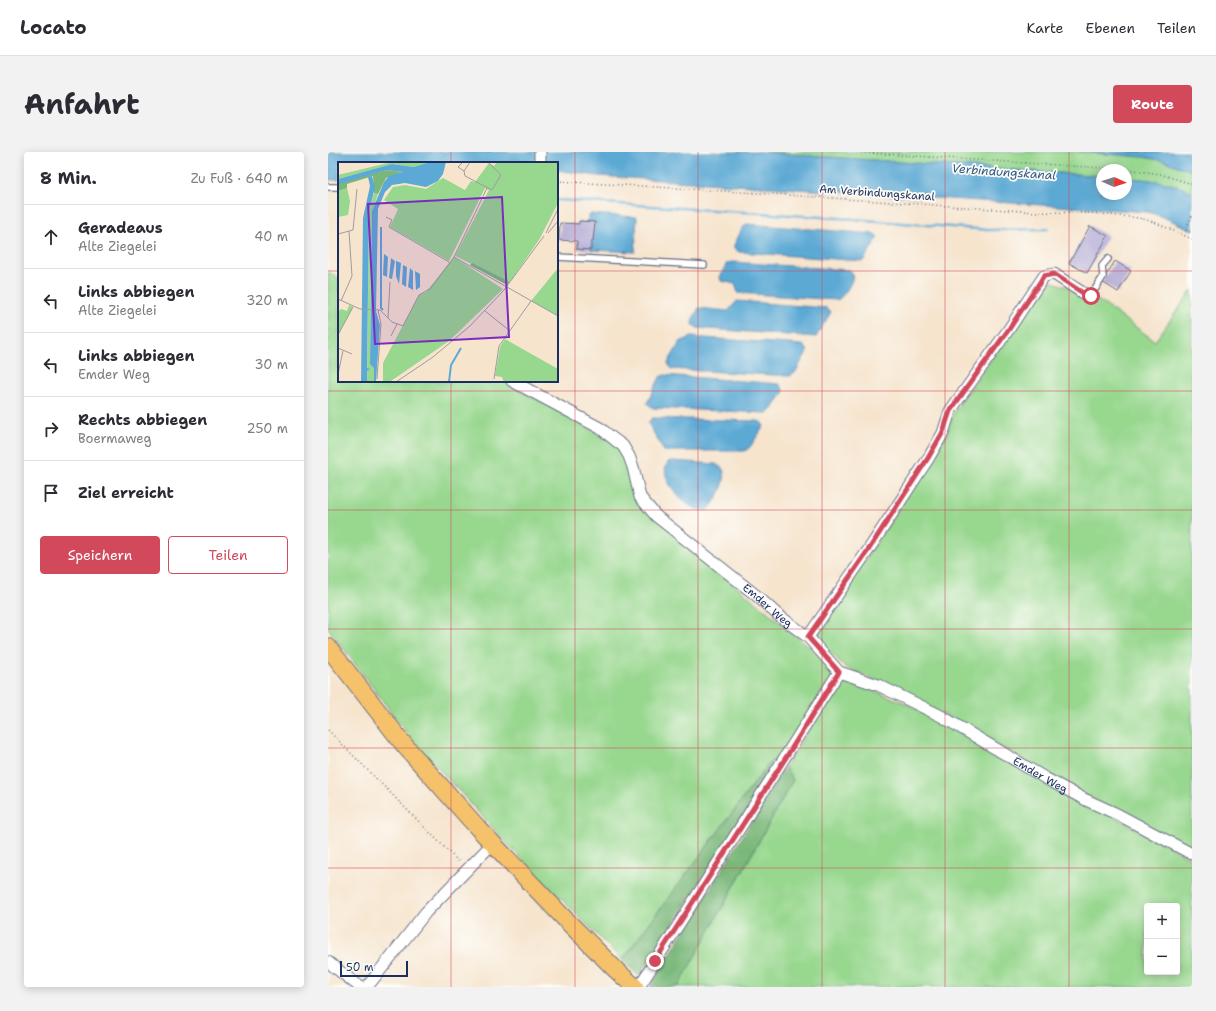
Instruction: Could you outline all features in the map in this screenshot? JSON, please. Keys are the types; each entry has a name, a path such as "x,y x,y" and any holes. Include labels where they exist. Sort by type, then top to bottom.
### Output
{"main road":[{"path":"328,647 405,746 478,828 569,923 635,987"}],"street":[{"path":"808,637 869,549 928,458 943,432 950,411 1009,329 1044,276 1054,274 1086,295"},
{"name":"Emder Weg","path":"514,382 587,421 623,446 633,467 640,496 656,516 757,596 778,615 808,637 839,672 878,685 941,716 1045,778 1192,854"},
{"path":"639,987 839,672"},
{"path":"367,987 426,912 493,843"},
{"path":"328,962 360,987"}],"lane":[{"path":"328,186 338,187"},
{"path":"558,257 704,265"},
{"path":"1086,295 1091,296 1103,277 1102,266 1108,259"}],"path":[{"path":"853,152 1134,170 1160,174 1192,184"},
{"name":"Am Verbindungskanal","path":"558,181 800,195 1037,212 1091,213 1139,218 1154,222 1192,239"},
{"path":"1192,216 1185,230 1192,233"},
{"path":"328,730 467,870"}],"green space":[{"path":"756,152 1079,152 1143,156 1164,161 1192,171 1192,192 1160,182 1132,178 1132,164 1096,164 1096,176"},
{"path":"328,272 338,277 338,382 505,382 612,441 628,465 636,497 686,544 837,670 778,761 771,761 622,960 511,848 410,737 328,628"},
{"path":"1053,282 1091,295 1155,341 1192,290 1192,850 1087,796 907,694 845,667 815,637 946,436 954,412 1045,283"},
{"path":"842,678 905,703 1192,859 1192,987 678,987 793,780 785,767"},
{"path":"771,761 778,761 639,977 622,960"},
{"path":"785,767 793,780 678,987 650,987"}],"water":[{"name":"Verbindungskanal","path":"328,152 756,152 1096,176 1096,200 1132,200 1132,178 1168,183 1192,192 1192,230 1148,212 598,176 558,170 558,162 338,162 338,180 328,180"},
{"path":"1079,152 1192,152 1192,171 1164,161 1143,157"},
{"path":"590,214 637,217 635,252 591,250 595,222 586,222"},
{"path":"746,224 875,234 878,237 862,261 739,252 734,248 734,245"},
{"path":"732,262 850,270 853,277 848,289 837,300 738,293 735,284 721,281 720,277 727,263"},
{"path":"737,301 827,308 831,312 816,337 696,328 693,325 692,320 699,308 728,311"},
{"path":"691,337 803,345 808,350 795,373 790,376 671,369 668,363 680,342"},
{"path":"665,375 780,384 784,391 773,409 767,413 653,408 647,403 660,377"},
{"path":"652,418 758,421 764,426 750,447 745,451 664,451 648,423"},
{"path":"674,461 716,464 723,469 723,485 709,509 702,510 694,508 677,495 671,486 665,469 668,462"}],"building":[{"path":"579,221 595,222 591,250 577,249 577,241 559,240 560,223 579,224"},
{"path":"1090,226 1108,236 1087,273 1069,263"},
{"path":"1115,261 1131,271 1118,292 1102,282"}],"waterway":[{"path":"558,200 853,219 989,230 1048,229"}],"route":[{"path":"655,961 839,672 808,637 869,549 928,458 943,432 950,411 1009,329 1044,276 1054,274 1086,295 1091,296"}]}
